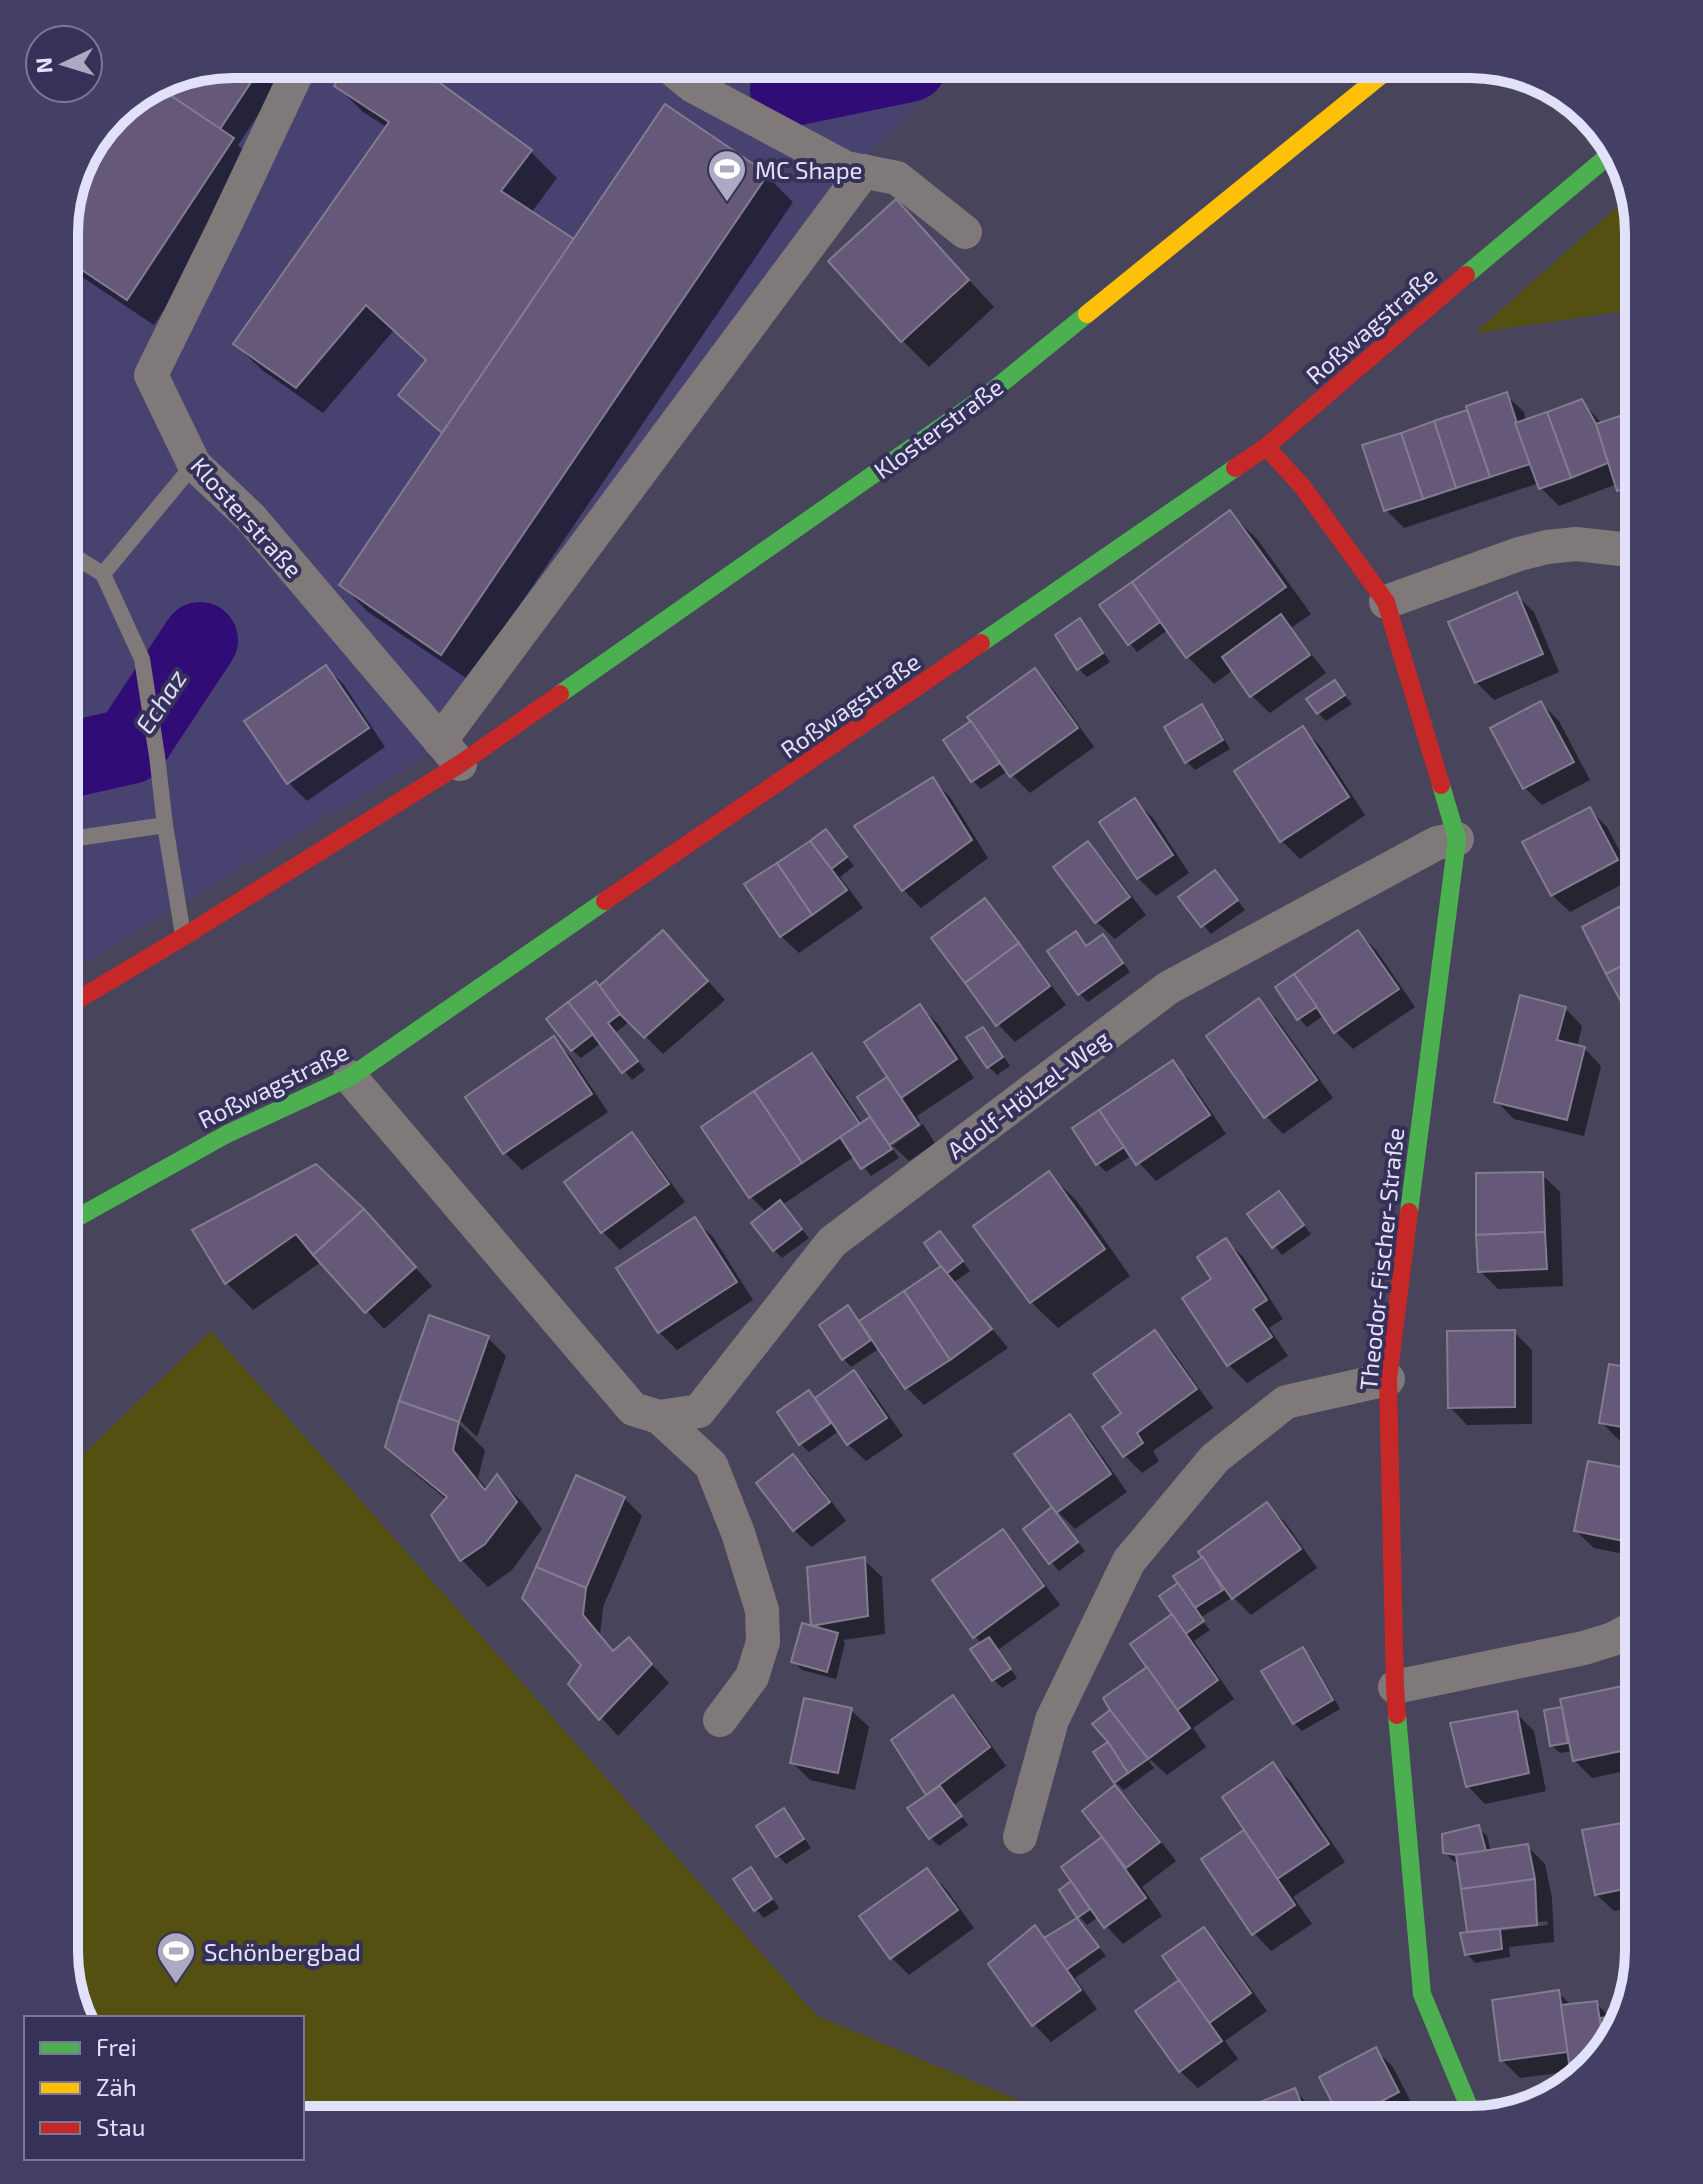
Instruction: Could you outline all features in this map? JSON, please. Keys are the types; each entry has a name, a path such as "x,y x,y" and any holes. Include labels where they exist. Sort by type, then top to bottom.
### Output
{"street":[{"name":"Klosterstraße","path":"294,78 151,375 194,464 251,518 450,753"},
{"path":"683,78 846,168 897,178 965,232"},
{"name":"Klosterstraße","path":"78,1000 183,937 450,753 991,392 1378,78"},
{"name":"Roßwagstraße","path":"78,1217 227,1134 350,1077 1266,447 1606,158"},
{"path":"450,753 864,171"},
{"name":"Theodor-Fischer-Straße","path":"1266,447 1302,486 1386,602 1457,839 1388,1379 1395,1687 1422,1994 1469,2106"},
{"path":"1386,602 1519,554 1547,547 1576,544 1625,549"},
{"name":"Adolf-Hölzel-Weg","path":"659,1417 699,1411 832,1242 1168,988 1437,843 1457,839"},
{"path":"350,1077 633,1409 659,1417 711,1465 738,1533 762,1610 763,1642 752,1677 720,1720"},
{"path":"1020,1837 1052,1720 1129,1561 1215,1458 1286,1402 1388,1379"},
{"path":"1395,1687 1584,1648 1625,1633"}],"lane":[{"path":"103,574 194,464"},
{"path":"78,559 103,574 142,659 183,937"},
{"path":"78,838 165,825"}],"shaded area":[{"path":"223,78 946,78 872,150 427,756 78,967 78,223 90,173 116,131 147,104 173,90"},
{"path":"1622,202 1625,311 1475,333"},
{"path":"211,1331 817,2016 1032,2106 304,2106 304,2016 92,2016 83,1991 78,1951 78,1459"}],"building":[{"path":"254,78 220,129 167,93 203,81"},
{"path":"339,78 433,78 532,150 501,191 574,239 442,433 398,395 426,360 366,305 296,388 233,344 389,122 334,86"},
{"path":"167,93 234,138 127,300 78,267 81,203 90,173 116,131 147,104"},
{"path":"665,104 768,174 441,655 339,585"},
{"path":"896,199 969,280 901,342 828,261"},
{"path":"1507,392 1530,464 1490,477 1466,406"},
{"path":"1582,399 1596,424 1608,463 1571,478 1547,412"},
{"path":"1467,410 1490,477 1456,488 1434,421"},
{"path":"1547,412 1571,478 1539,489 1515,423"},
{"path":"1625,414 1625,488 1617,491 1596,424"},
{"path":"1434,421 1456,488 1423,499 1401,433"},
{"path":"1401,433 1423,499 1384,511 1362,445"},
{"path":"1230,510 1286,587 1186,658 1132,582"},
{"path":"1132,582 1160,622 1128,645 1099,605"},
{"path":"1517,592 1543,654 1475,683 1448,622"},
{"path":"1281,614 1310,655 1250,697 1222,657"},
{"path":"1080,618 1103,653 1077,670 1055,635"},
{"path":"326,665 369,728 287,784 244,721"},
{"path":"1035,668 1078,728 1010,777 967,717"},
{"path":"1335,680 1345,695 1317,714 1306,699"},
{"path":"1541,701 1574,762 1523,789 1490,728"},
{"path":"1202,704 1223,740 1185,763 1164,727"},
{"path":"971,721 1000,763 971,782 943,740"},
{"path":"1303,726 1349,797 1280,842 1234,771"},
{"path":"933,777 972,840 902,891 854,826"},
{"path":"1135,798 1173,855 1137,879 1099,822"},
{"path":"1590,807 1618,860 1551,896 1522,842"},
{"path":"826,829 847,857 831,869 810,841"},
{"path":"810,841 847,890 812,915 777,863"},
{"path":"1088,841 1130,897 1095,923 1053,867"},
{"path":"777,863 812,915 780,937 744,884"},
{"path":"1215,870 1238,900 1201,927 1178,897"},
{"path":"985,898 1019,943 965,983 931,938"},
{"path":"1625,904 1625,964 1606,974 1582,927"},
{"path":"663,930 708,981 644,1038 620,1014 599,986"},
{"path":"1358,930 1399,989 1334,1033 1294,974"},
{"path":"1076,931 1086,946 1103,934 1123,963 1078,995 1047,951"},
{"path":"1019,943 1050,986 996,1026 965,983"},
{"path":"1625,964 1625,1009 1606,974"},
{"path":"1294,974 1317,1007 1297,1020 1275,987"},
{"path":"596,981 620,1014 608,1023 638,1061 622,1073 568,1002"},
{"path":"1520,995 1566,1007 1557,1040 1585,1047 1567,1120 1494,1102"},
{"path":"1259,998 1317,1080 1264,1118 1206,1036"},
{"path":"568,1002 593,1034 571,1051 546,1019"},
{"path":"920,1004 957,1059 901,1098 864,1042"},
{"path":"983,1027 1003,1057 987,1068 966,1037"},
{"path":"554,1036 592,1094 503,1154 465,1097"},
{"path":"812,1053 860,1124 802,1163 754,1091"},
{"path":"1173,1060 1210,1115 1136,1165 1099,1110"},
{"path":"887,1077 919,1125 889,1145 857,1097"},
{"path":"754,1091 802,1163 749,1198 701,1127"},
{"path":"1099,1110 1124,1147 1096,1165 1072,1128"},
{"path":"870,1117 892,1149 861,1169 840,1137"},
{"path":"632,1132 669,1184 601,1233 564,1182"},
{"path":"316,1164 364,1209 313,1255 296,1234 225,1284 192,1230"},
{"path":"1049,1171 1105,1249 1030,1303 973,1226"},
{"path":"1543,1172 1545,1232 1476,1235 1476,1173"},
{"path":"1279,1191 1304,1225 1272,1248 1247,1214"},
{"path":"780,1200 802,1229 773,1251 751,1223"},
{"path":"364,1209 416,1267 365,1313 313,1255"},
{"path":"695,1217 737,1282 658,1333 616,1268"},
{"path":"940,1231 963,1261 946,1274 924,1243"},
{"path":"1545,1232 1547,1269 1478,1272 1476,1235"},
{"path":"1226,1238 1267,1300 1253,1309 1272,1337 1227,1366 1182,1298 1211,1279 1197,1257"},
{"path":"941,1266 992,1329 950,1360 904,1291"},
{"path":"904,1291 950,1360 905,1389 859,1321"},
{"path":"848,1305 871,1340 842,1360 819,1325"},
{"path":"429,1315 489,1336 459,1422 399,1401"},
{"path":"1155,1330 1197,1389 1137,1433 1143,1443 1123,1457 1102,1427 1121,1413 1093,1374"},
{"path":"1515,1330 1515,1407 1448,1408 1447,1331"},
{"path":"1609,1364 1625,1367 1625,1428 1599,1423"},
{"path":"854,1370 887,1418 847,1445 815,1398"},
{"path":"809,1390 831,1423 799,1445 777,1412"},
{"path":"399,1401 459,1422 453,1450 485,1490 497,1474 517,1502 485,1544 460,1561 431,1515 447,1497 385,1447"},
{"path":"1070,1414 1111,1474 1056,1513 1014,1454"},
{"path":"793,1454 830,1502 793,1531 756,1483"},
{"path":"1588,1461 1625,1468 1625,1541 1574,1531"},
{"path":"576,1475 625,1497 586,1588 536,1567"},
{"path":"1267,1502 1301,1549 1232,1599 1198,1552"},
{"path":"1052,1507 1078,1542 1049,1564 1023,1529"},
{"path":"1003,1529 1044,1586 973,1638 932,1580"},
{"path":"865,1557 868,1616 811,1626 807,1567"},
{"path":"1203,1557 1223,1590 1193,1609 1173,1576"},
{"path":"536,1567 586,1588 583,1615 613,1651 629,1637 652,1664 599,1720 568,1684 581,1665 522,1598"},
{"path":"1178,1583 1204,1621 1185,1634 1159,1596"},
{"path":"1172,1614 1218,1680 1177,1710 1130,1644"},
{"path":"802,1623 838,1633 827,1672 791,1662"},
{"path":"989,1637 1011,1669 992,1681 970,1649"},
{"path":"1303,1647 1333,1700 1293,1724 1261,1671"},
{"path":"1147,1667 1190,1728 1148,1759 1103,1698"},
{"path":"1623,1686 1625,1750 1573,1761 1560,1699"},
{"path":"953,1695 990,1747 926,1795 891,1740"},
{"path":"804,1698 852,1708 838,1773 790,1763"},
{"path":"1562,1707 1568,1743 1550,1746 1544,1710"},
{"path":"1110,1710 1148,1759 1128,1773 1092,1724"},
{"path":"1517,1711 1529,1773 1466,1787 1450,1723"},
{"path":"1108,1742 1128,1773 1114,1783 1093,1752"},
{"path":"1273,1762 1329,1844 1277,1879 1222,1797"},
{"path":"1115,1785 1160,1842 1126,1868 1082,1811"},
{"path":"940,1786 962,1816 929,1839 907,1808"},
{"path":"784,1808 804,1839 776,1857 756,1826"},
{"path":"1625,1822 1625,1889 1595,1895 1582,1830"},
{"path":"1479,1825 1486,1851 1456,1855 1443,1853 1442,1834"},
{"path":"1244,1830 1295,1905 1252,1935 1201,1859"},
{"path":"1102,1837 1146,1898 1104,1928 1061,1867"},
{"path":"1528,1844 1535,1879 1461,1889 1456,1855"},
{"path":"751,1867 772,1899 754,1911 733,1879"},
{"path":"927,1868 958,1910 890,1959 859,1916"},
{"path":"1535,1879 1537,1925 1467,1932 1461,1889"},
{"path":"1071,1881 1090,1909 1077,1918 1059,1890"},
{"path":"1077,1918 1099,1947 1066,1970 1044,1938"},
{"path":"1035,1925 1081,1990 1032,2026 988,1964"},
{"path":"1204,1927 1251,1993 1209,2023 1162,1956"},
{"path":"1500,1929 1502,1949 1465,1955 1460,1933"},
{"path":"1179,1980 1222,2041 1179,2072 1135,2011"},
{"path":"1559,1990 1568,2052 1500,2061 1492,2000"},
{"path":"1597,2001 1602,2033 1579,2061 1569,2063 1561,2005"},
{"path":"1610,2017 1602,2032 1600,2018"},
{"path":"1376,2047 1399,2092 1372,2106 1334,2106 1319,2077"},
{"path":"1295,2088 1302,2106 1250,2106"}],"waterway":[{"name":"Echaz","path":"788,89 841,78"},
{"name":"Echaz","path":"78,758 130,746 200,640"}],"traffic: fast":[{"path":"1466,275 1606,158"},
{"path":"560,694 991,392 1087,314"},
{"path":"981,643 1235,468"},
{"path":"1409,1212 1457,839 1441,785"},
{"path":"78,1217 227,1134 350,1077 605,901"},
{"path":"1397,1715 1422,1994 1469,2106"}],"traffic: slow":[{"path":"1087,314 1378,78"}],"traffic: jam":[{"path":"1235,468 1266,447 1466,275"},
{"path":"1266,447 1302,486 1386,602 1441,785"},
{"path":"605,901 981,643"},
{"path":"78,1000 460,764 560,694"},
{"path":"1397,1715 1388,1379 1409,1212"}],"place":[{"name":"MC Shape","path":"727,203"},
{"name":"Schönbergbad","path":"176,1985"}]}
